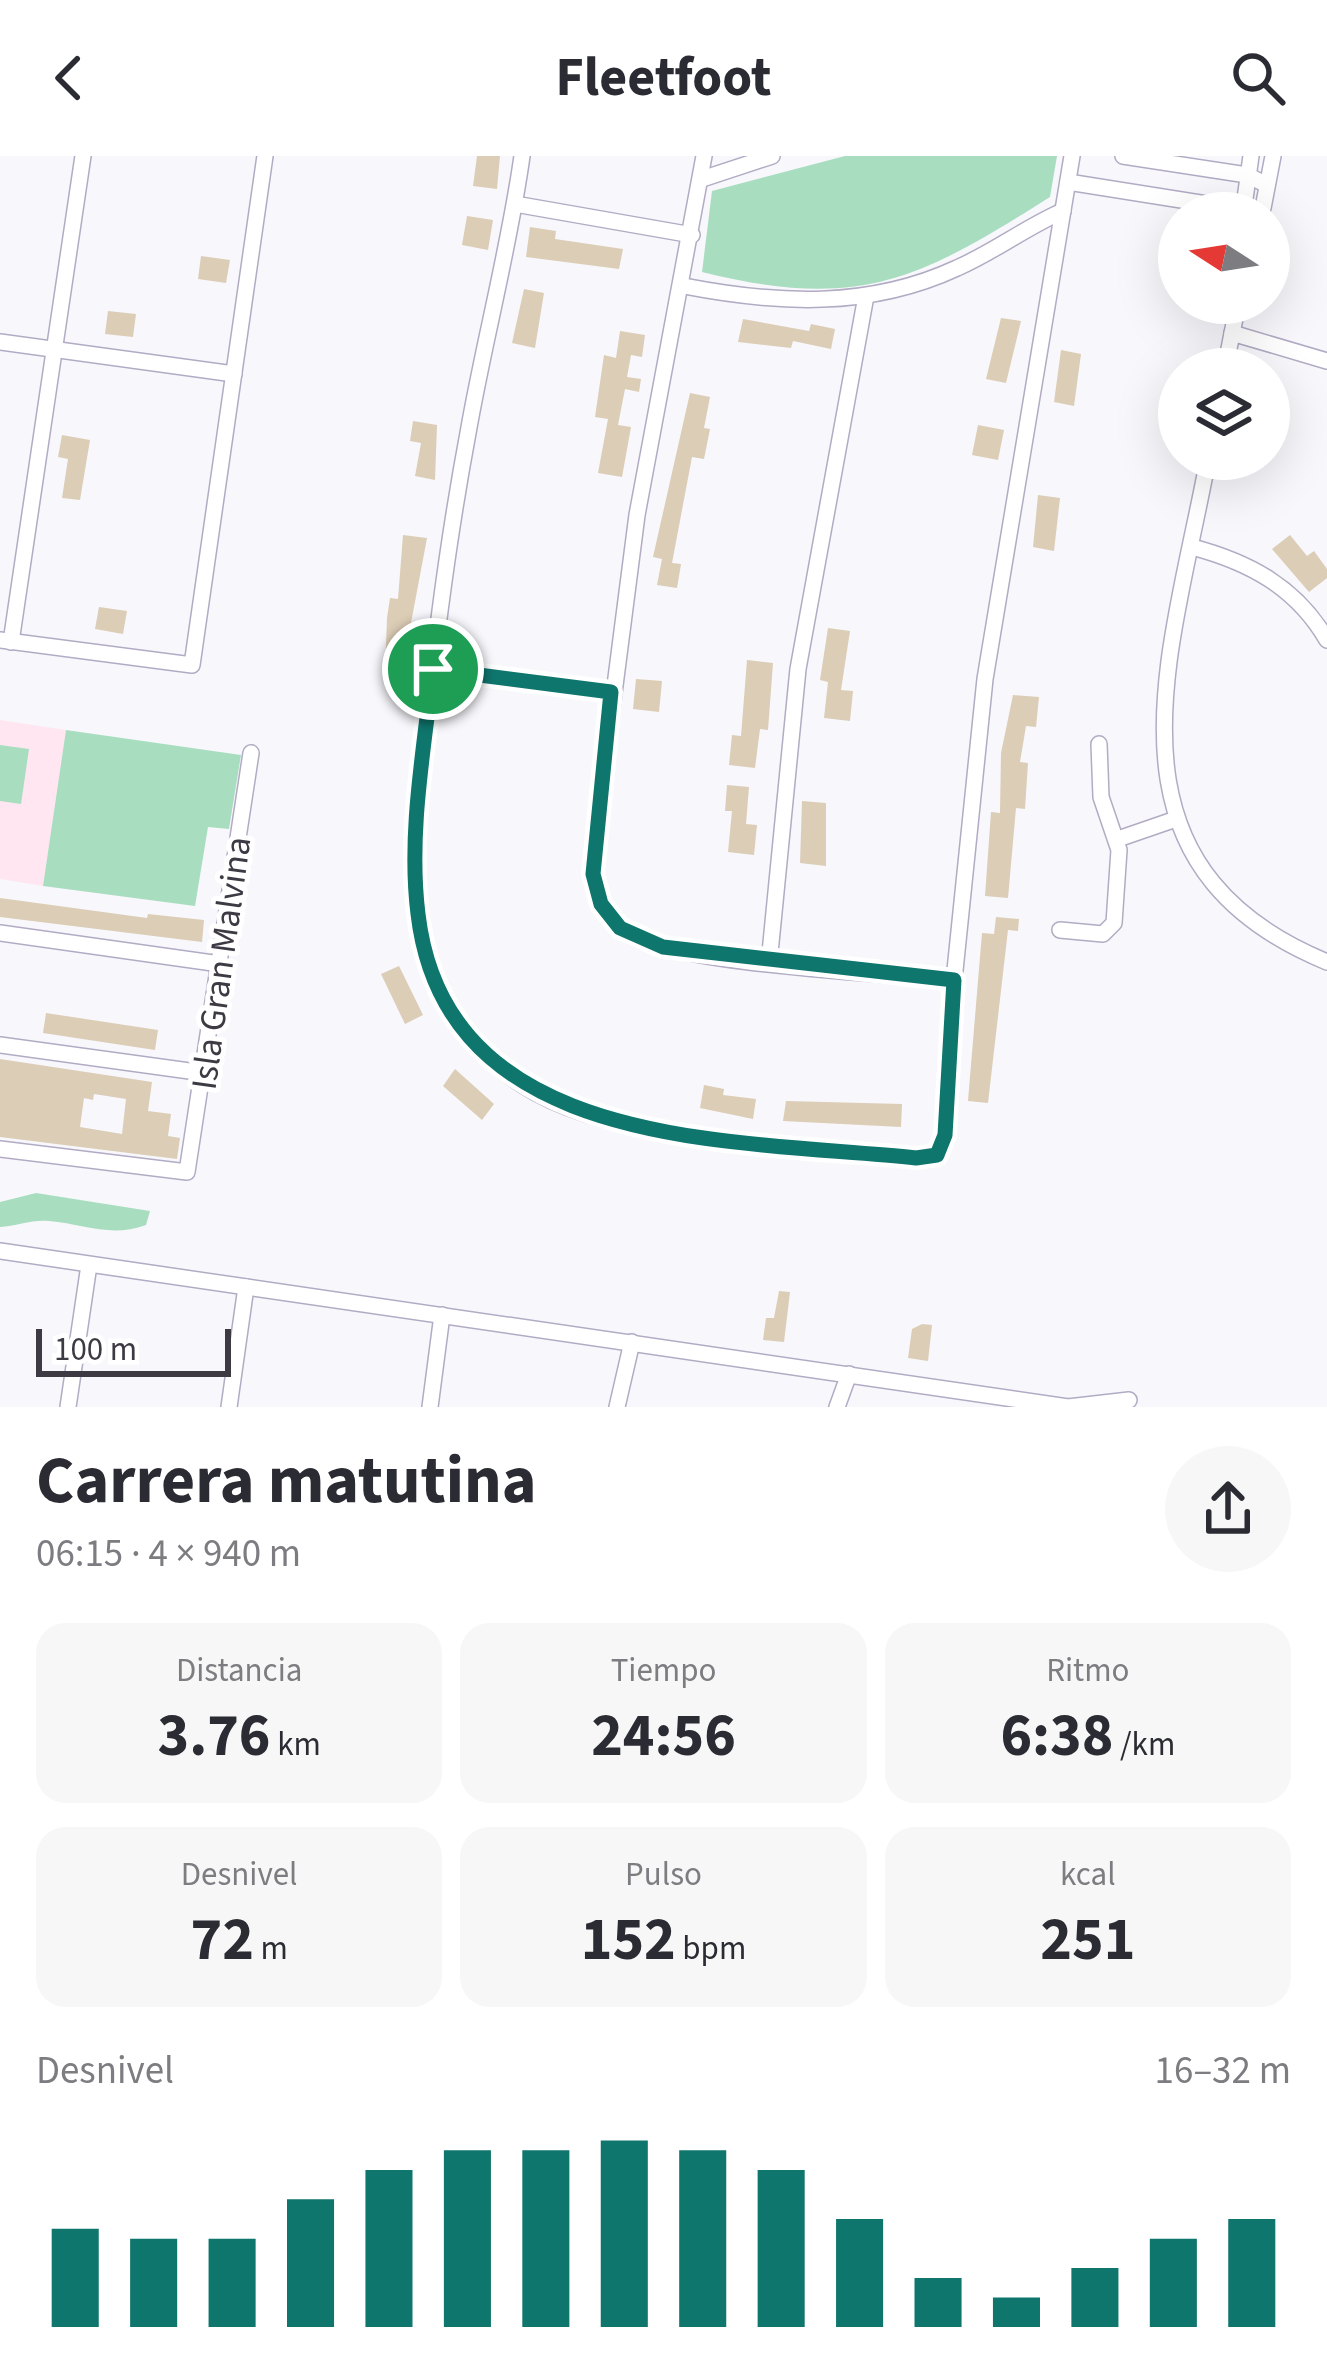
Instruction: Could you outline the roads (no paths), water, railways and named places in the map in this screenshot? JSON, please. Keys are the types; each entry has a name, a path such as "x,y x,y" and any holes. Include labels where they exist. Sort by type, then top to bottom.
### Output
{"street":[{"path":"83,156 6,641 192,665 265,156"},
{"path":"522,156 468,430 433,669 417,829 421,933 434,976 464,1031 524,1086 621,1122 927,1158 937,1155 945,1135 954,980 991,634 1072,156"},
{"path":"704,156 684,286 637,515 611,692 593,856 601,904 620,928 650,944 770,962 954,980"},
{"path":"702,179 772,156"},
{"path":"1123,156 1247,175 1268,185"},
{"path":"1245,192 1251,156"},
{"path":"1267,192 1273,156"},
{"path":"1068,182 1158,197"},
{"path":"515,204 692,235"},
{"path":"684,286 780,302 866,296 952,271 1063,211"},
{"path":"770,962 798,669 866,296"},
{"path":"1230,348 1234,324"},
{"path":"1232,333 1327,361"},
{"path":"0,342 234,374"},
{"path":"1204,480 1170,663 1162,744 1175,819 1202,868 1231,904 1271,934 1327,962"},
{"path":"1192,547 1264,574 1302,606 1327,640"},
{"path":"433,669 611,692"},
{"path":"1060,930 1110,930 1118,839 1101,796 1099,744"},
{"name":"Isla Gran Malvina","path":"0,1149 187,1172 251,753"},
{"path":"1118,839 1175,819"},
{"path":"0,933 220,964"},
{"path":"0,1045 204,1073"},
{"path":"0,1251 849,1374 1010,1403 1068,1407 1129,1400"},
{"path":"68,1407 89,1264"},
{"path":"229,1407 246,1287"},
{"path":"430,1407 442,1315"},
{"path":"617,1407 632,1342"},
{"path":"837,1407 849,1374"}]}
